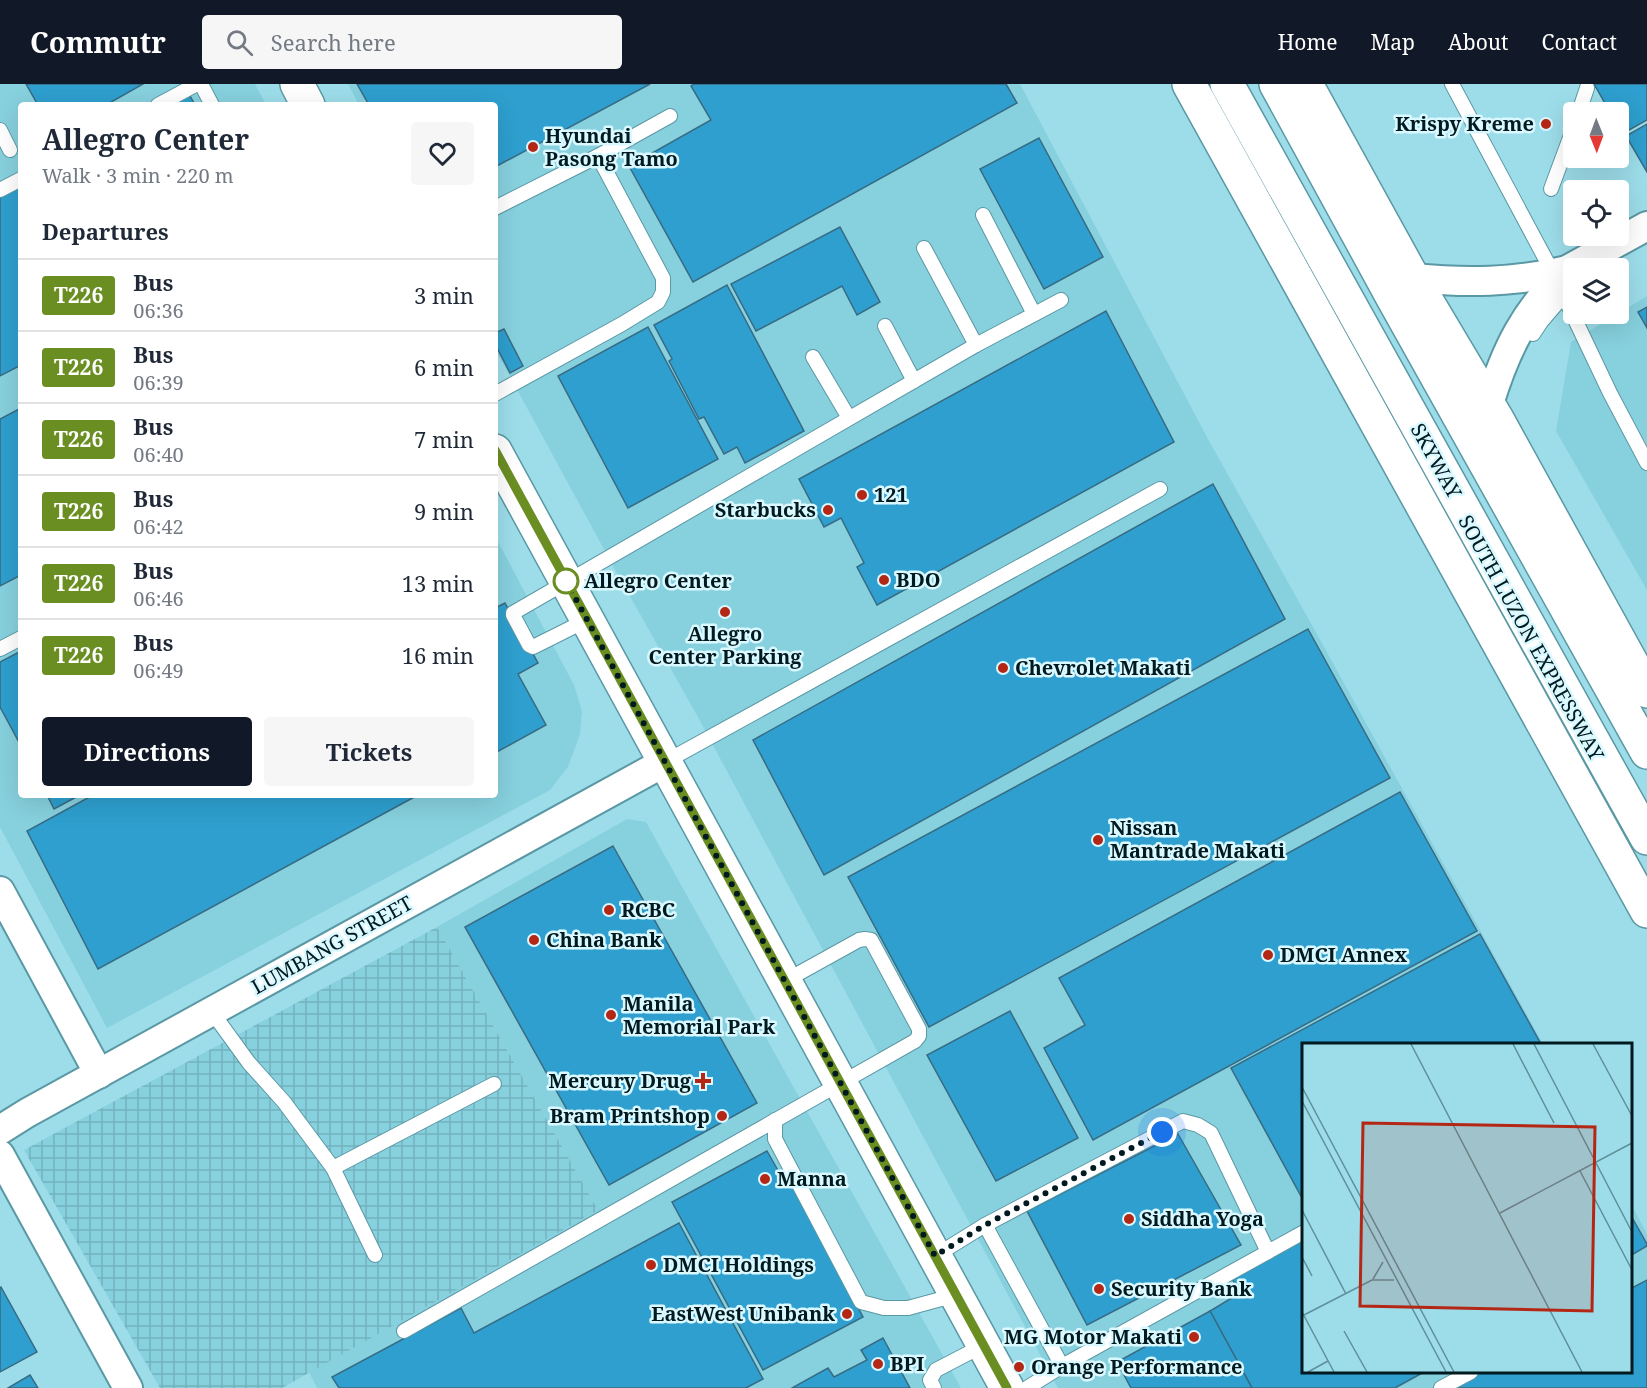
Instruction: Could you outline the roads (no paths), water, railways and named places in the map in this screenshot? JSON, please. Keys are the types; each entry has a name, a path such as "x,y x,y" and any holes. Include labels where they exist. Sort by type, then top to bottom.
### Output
{"main road":[{"path":"297,84 306,102"},
{"path":"1189,84 1647,911"},
{"name":"SKYWAY","path":"1224,84 1647,838"},
{"name":"SOUTH LUZON EXPRESSWAY","path":"1224,84 1647,846"},
{"path":"1276,84 1647,752"},
{"path":"1306,84 1413,278 1493,411 1647,690"},
{"path":"498,456 1007,1388"}],"street":[{"path":"1493,411 1499,370 1514,338 1533,308 1560,280 1647,226"},
{"path":"1413,278 1466,282 1560,280"},
{"name":"LUMBANG STREET","path":"0,1130 27,1113 665,762"},
{"path":"0,891 99,1074"},
{"path":"0,1155 128,1388"}],"lane":[{"path":"164,102 199,84 210,102"},
{"path":"1452,84 1560,280 1610,393 1647,463"},
{"path":"1582,102 1587,88"},
{"path":"498,206 598,156 670,116"},
{"path":"0,130 10,150"},
{"path":"498,392 622,324 658,302 663,292 663,278 598,156"},
{"path":"1551,189 1563,157"},
{"path":"0,190 18,181"},
{"path":"982,216 1034,314"},
{"path":"924,248 976,345"},
{"path":"587,620 533,647 529,645 513,613 849,417 1061,300"},
{"path":"885,326 914,381"},
{"path":"813,357 849,417"},
{"path":"665,762 1160,489"},
{"path":"0,649 18,640"},
{"path":"404,1331 841,1084 915,1041 919,1036 919,1029 871,940 859,940 785,981"},
{"path":"212,1012 249,1063 284,1102 333,1168 375,1255"},
{"path":"333,1168 494,1084"},
{"path":"775,1120 775,1139 861,1302 884,1308 908,1308 956,1295"},
{"path":"935,1256 985,1225 1183,1121 1198,1125 1211,1133 1268,1252"},
{"path":"985,1225 1062,1366"},
{"path":"1027,1388 1062,1366 1302,1233"},
{"path":"934,1388 930,1380 936,1370 984,1345"},
{"path":"1441,1388 1467,1373"}],"place":[{"name":"Krispy Kreme","path":"1546,124"},
{"name":"Hyundai Pasong Tamo","path":"533,147"},
{"name":"121","path":"862,495"},
{"name":"Starbucks","path":"828,510"},
{"name":"BDO","path":"884,580"},
{"name":"Allegro Center","path":"566,581"},
{"name":"Allegro Center Parking","path":"725,612"},
{"name":"Chevrolet Makati","path":"1003,668"},
{"name":"Nissan Mantrade Makati","path":"1098,840"},
{"name":"RCBC","path":"609,910"},
{"name":"China Bank","path":"534,940"},
{"name":"DMCI Annex","path":"1268,955"},
{"name":"Manila Memorial Park","path":"611,1015"},
{"name":"Mercury Drug","path":"703,1081"},
{"name":"Bram Printshop","path":"722,1116"},
{"name":"Manna","path":"765,1179"},
{"name":"Siddha Yoga","path":"1129,1219"},
{"name":"DMCI Holdings","path":"651,1265"},
{"name":"Security Bank","path":"1099,1289"},
{"name":"EastWest Unibank","path":"847,1314"},
{"name":"MG Motor Makati","path":"1194,1337"},
{"name":"BPI","path":"878,1364"},
{"name":"Orange Performance","path":"1019,1367"}]}
